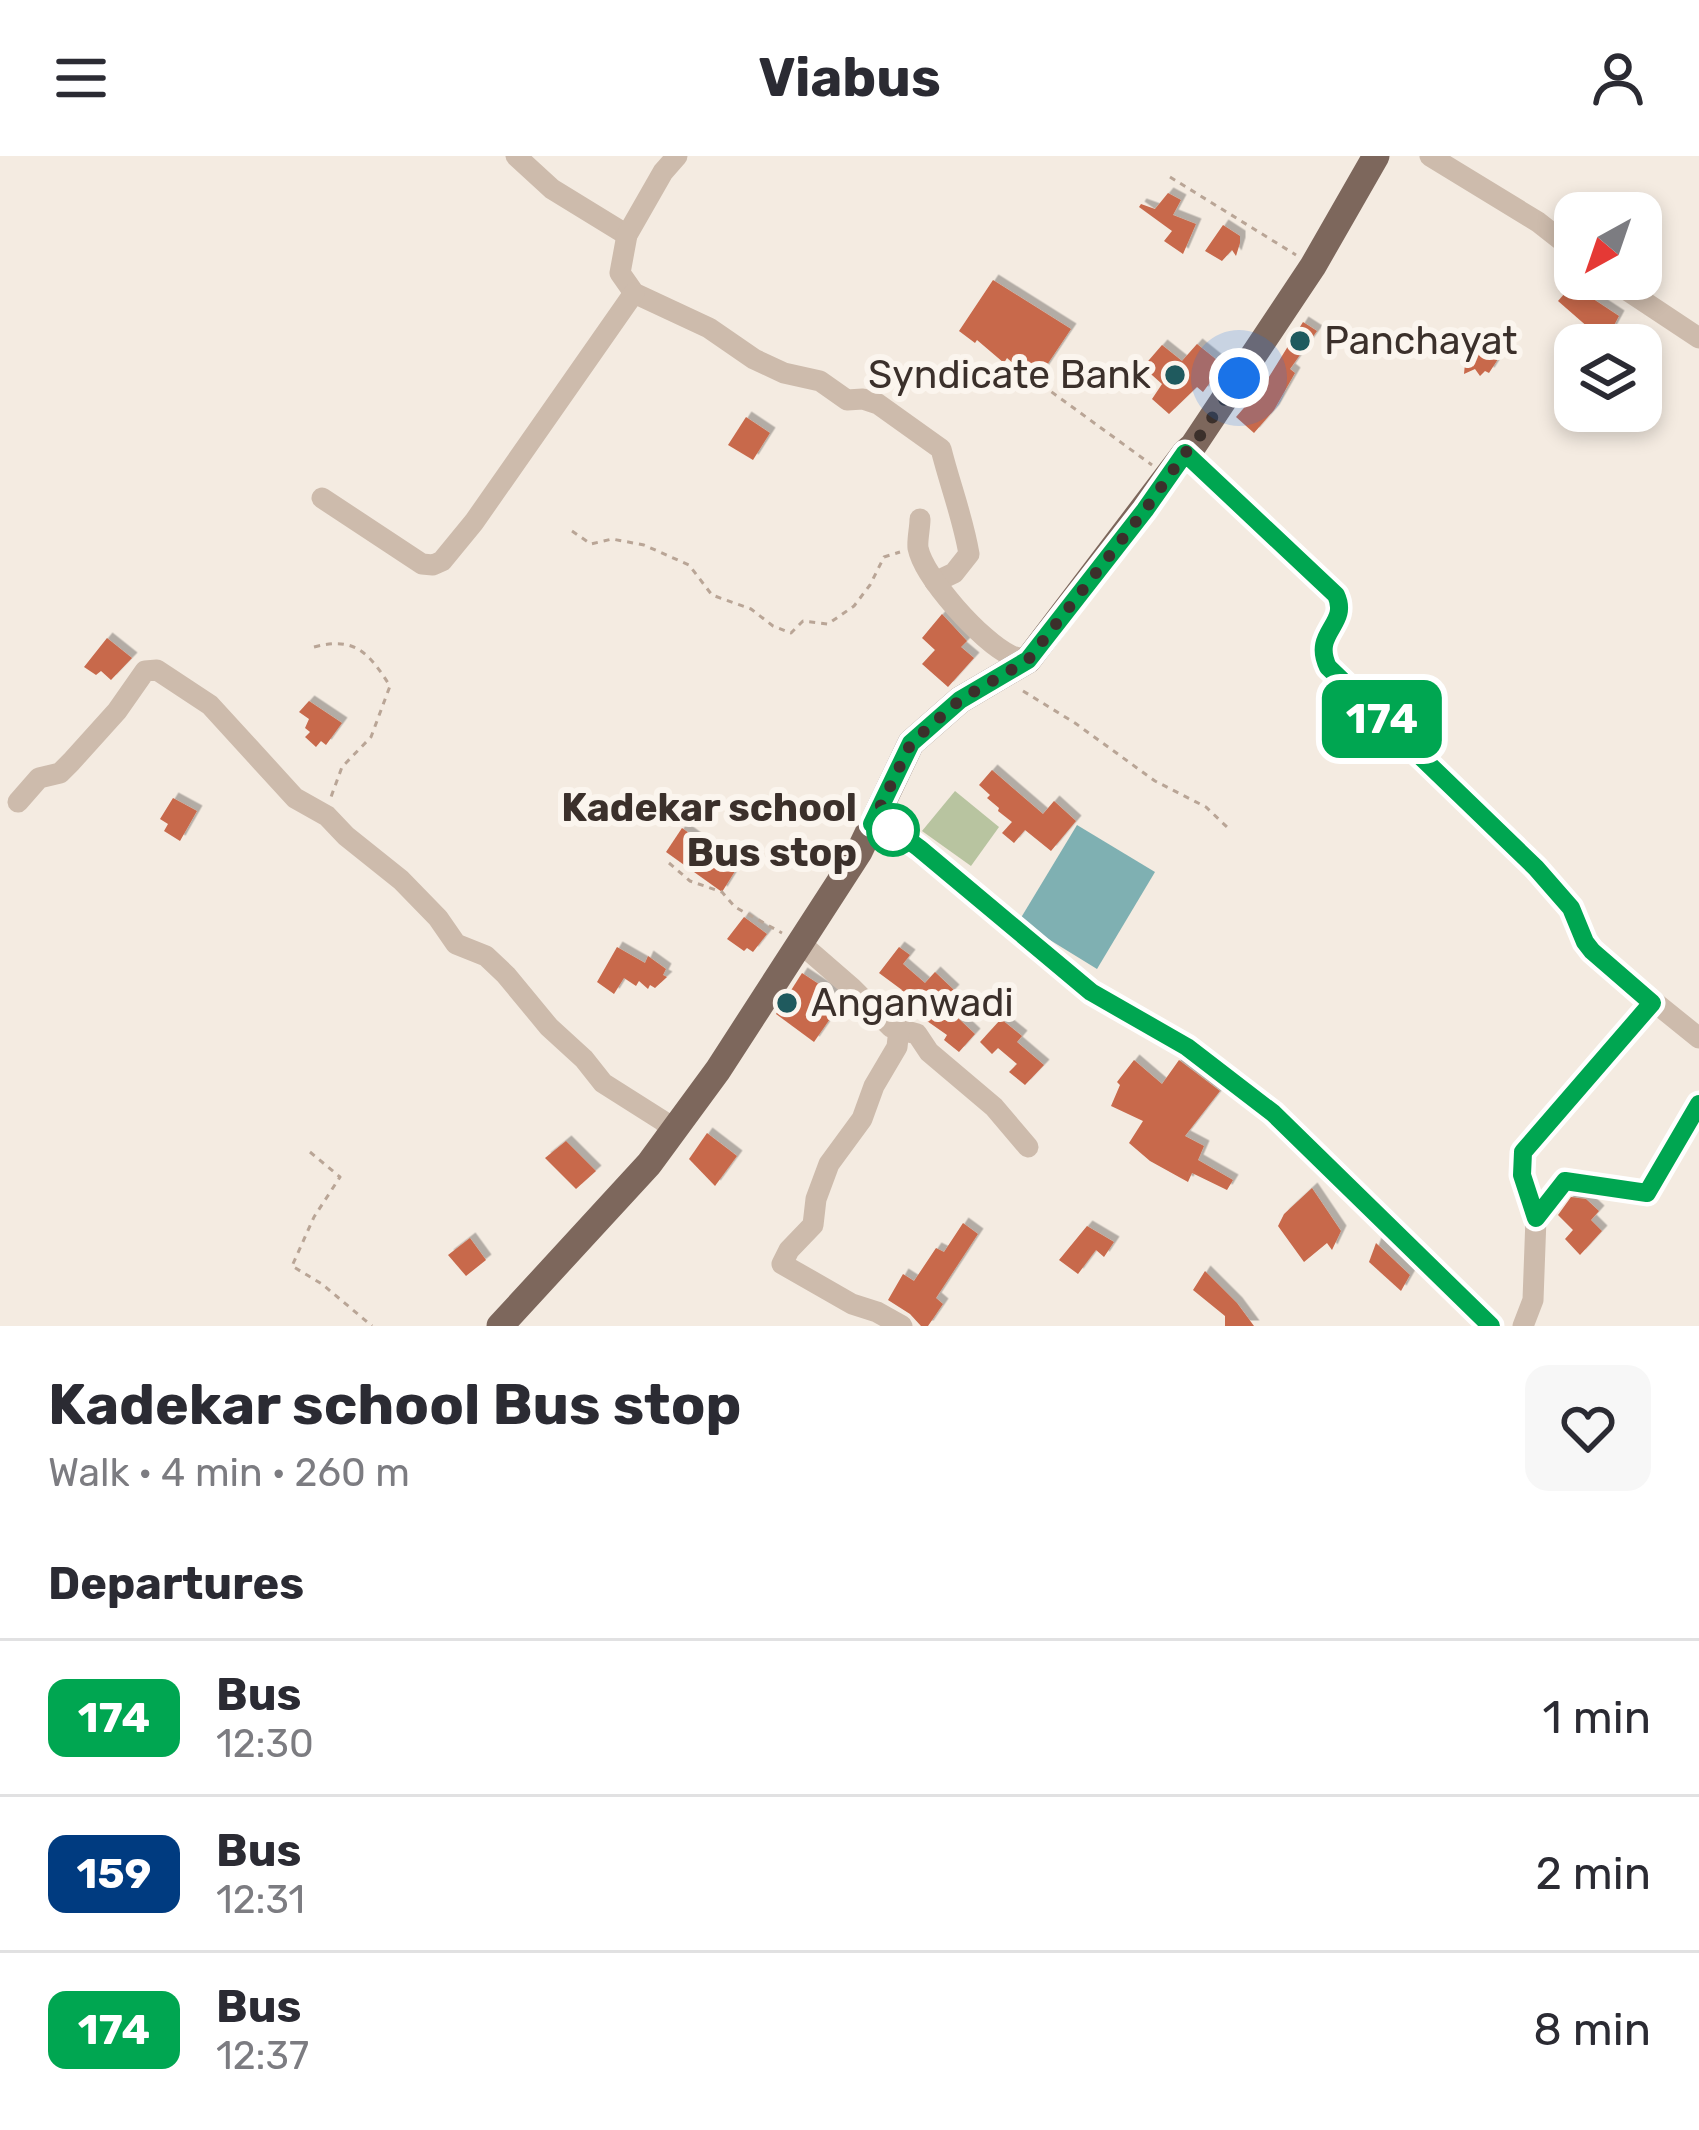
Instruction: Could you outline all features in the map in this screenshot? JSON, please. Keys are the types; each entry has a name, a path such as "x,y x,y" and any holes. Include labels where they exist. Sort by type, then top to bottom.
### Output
{"main road":[{"path":"500,1326 617,1200 718,1070 859,852 911,743 960,700 1028,660 1193,446 1313,266 1376,156"}],"street":[{"path":"515,156 553,189 627,235"},
{"path":"677,156 627,235 620,274 634,292 709,328 754,359 784,373 820,381 847,400 878,404 941,449 969,554 954,573 935,582"},
{"path":"1430,156 1554,235"},
{"path":"322,498 422,564 442,561 634,292"},
{"path":"1642,300 1699,338"},
{"path":"1185,453 1336,595 1340,614 1323,640 1328,667 1536,868 1571,908 1592,951 1699,1038"},
{"path":"920,519 918,549 935,582 956,609 1007,654 1028,660"},
{"path":"18,802 39,778 60,773 117,711 146,671 158,670 210,704 295,798 327,816 401,880 456,944 486,956 603,1083 673,1131"},
{"path":"872,824 889,826 1091,992 1187,1047 1273,1113 1491,1326"},
{"path":"799,942 891,1027 916,1034 928,1052 994,1107 1028,1147"},
{"path":"1523,1326 1533,1300 1536,1218 1522,1175 1523,1152 1652,1003"},
{"path":"899,1029 897,1047 874,1086 862,1119 829,1164 816,1199 814,1225 782,1264 902,1326"},
{"path":"1536,1218 1565,1181 1647,1193 1699,1104"}],"path":[{"path":"1170,177 1313,266"},
{"path":"1009,370 1042,385 1120,440 1154,466 1164,484"},
{"path":"572,531 591,544 612,539 644,545 689,565 712,595 751,609 791,633 803,621 828,624 854,606 884,557 918,549"},
{"path":"314,647 332,642 357,646 390,686 371,737 342,767 327,816"},
{"path":"1014,685 1076,723 1155,782 1206,807 1228,828"},
{"path":"669,863 690,881 722,892 735,908 799,942"},
{"path":"310,1153 340,1177 314,1217 292,1266 372,1326"}],"green space":[{"path":"955,791 999,827 971,866 922,831"}],"water":[{"path":"1077,825 1155,872 1097,969 1019,921"}],"building":[{"path":"1168,193 1181,200 1173,215 1196,224 1183,254 1164,241 1172,231 1139,207 1155,209"},
{"path":"1223,225 1240,236 1240,243 1236,256 1232,250 1222,261 1205,251"},
{"path":"993,280 1071,329 1041,374 1007,358 1004,363 959,331"},
{"path":"1595,300 1619,316 1615,324 1584,324 1558,301"},
{"path":"1303,322 1317,331 1290,369 1295,373 1274,410 1254,433 1236,417 1264,385"},
{"path":"1463,337 1500,356 1489,373 1480,376 1475,369 1464,374 1465,363 1453,354"},
{"name":"Syndicate Bank","path":"1197,344 1223,365 1203,392 1197,387 1169,414 1152,399 1162,384 1143,367 1162,345 1182,361"},
{"path":"746,417 770,433 753,460 728,445"},
{"path":"942,614 967,641 961,647 974,658 948,687 922,664 935,650 922,638"},
{"path":"107,638 132,658 111,680 101,671 96,675 84,667"},
{"path":"309,701 342,723 326,745 321,741 316,747 305,737 310,732 305,728 309,719 299,712"},
{"path":"992,770 1043,814 1054,801 1076,821 1051,851 1025,830 1014,843 1002,833 1012,822 979,785"},
{"path":"173,798 197,811 180,841 164,831 168,824 160,819"},
{"path":"682,828 737,868 722,892 666,852"},
{"path":"744,917 767,934 753,952 727,939"},
{"path":"617,947 645,963 648,956 666,969 663,975 667,977 648,989 624,978 614,994 597,982"},
{"path":"899,947 910,955 903,964 925,983 935,972 954,990 942,1003 975,1034 959,1052 944,1040 947,1035 927,1021 899,1014 890,1005 902,990 879,973"},
{"name":"Anganwadi","path":"802,973 843,1000 814,1042 776,1014"},
{"path":"1001,1019 1022,1036 1017,1042 1044,1065 1025,1085 1009,1072 1017,1064 998,1048 992,1054 980,1042"},
{"path":"1134,1060 1162,1084 1179,1060 1220,1091 1185,1136 1204,1146 1198,1160 1233,1180 1227,1190 1192,1173 1188,1182 1129,1143 1143,1121 1111,1106 1120,1085 1117,1082"},
{"path":"707,1133 737,1156 715,1186 689,1159"},
{"path":"566,1141 596,1171 576,1189 545,1158"},
{"path":"1312,1188 1341,1231 1332,1250 1327,1243 1304,1262 1278,1226"},
{"path":"1571,1197 1586,1199 1599,1211 1591,1220 1602,1231 1580,1255 1565,1239 1573,1230 1558,1215"},
{"path":"963,1223 978,1234 936,1298 943,1304 928,1326 921,1326 888,1300 903,1274 914,1281 936,1248 944,1252"},
{"path":"1087,1226 1114,1242 1104,1257 1096,1250 1078,1274 1059,1260"},
{"path":"470,1238 486,1260 466,1276 448,1255"},
{"path":"1376,1243 1410,1275 1401,1291 1369,1262"},
{"path":"1205,1271 1254,1326 1225,1326 1225,1316 1193,1290"}],"bus line":[{"name":"174","path":"1491,1326 1273,1113 1187,1047 1091,992 889,826 872,824 911,743 960,700 1028,660 1185,453 1336,595 1340,614 1323,640 1328,667 1536,868 1571,908 1592,951 1652,1003 1523,1152 1522,1175 1536,1218 1565,1181 1647,1193 1699,1104"}],"place":[{"name":"Panchayat","path":"1300,341"},
{"name":"Syndicate Bank","path":"1175,375"},
{"name":"Kadekar school Bus stop","path":"893,830"},
{"name":"Anganwadi","path":"787,1003"}],"route":[{"path":"893,830 872,824 911,743 960,700 1028,660 1193,446 1239,378"}]}
